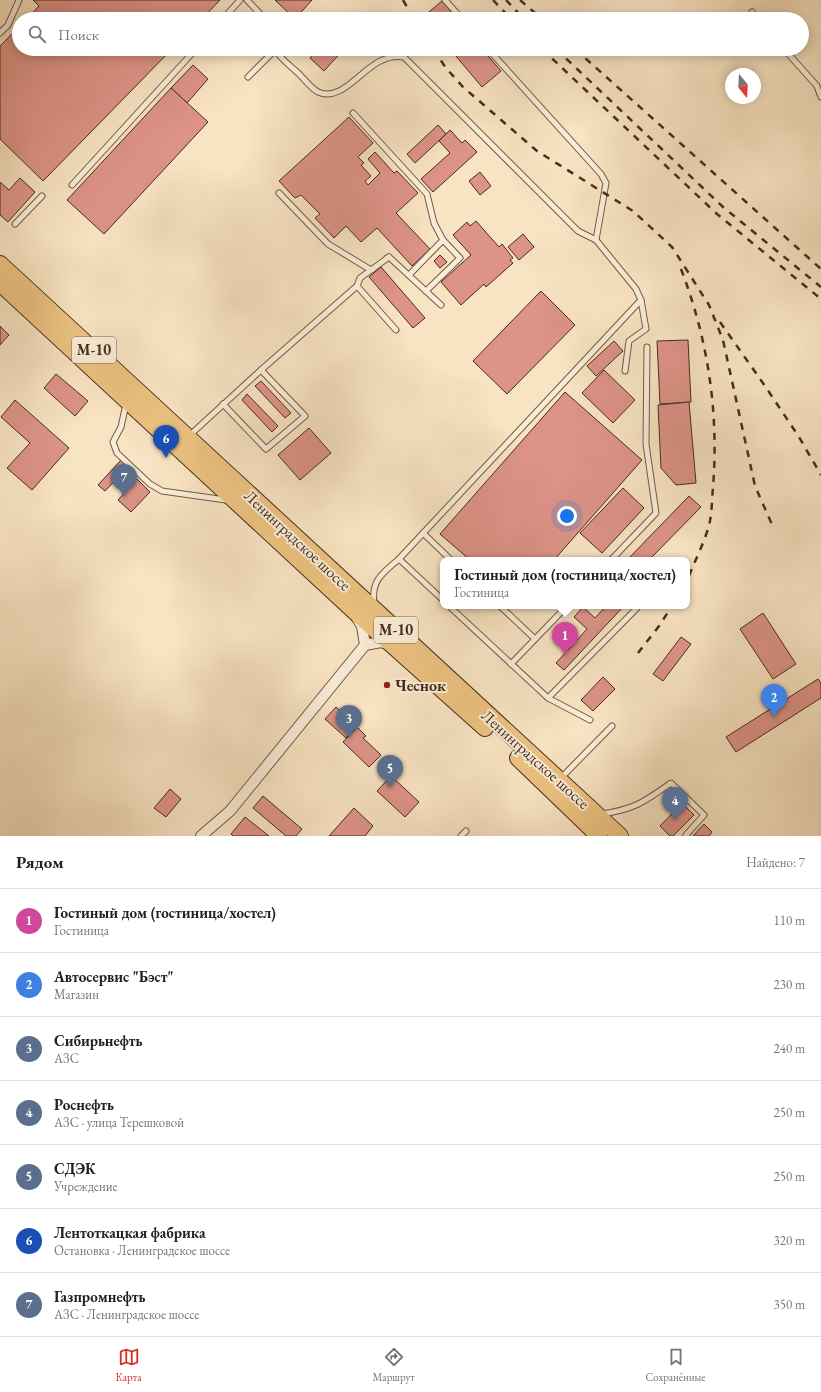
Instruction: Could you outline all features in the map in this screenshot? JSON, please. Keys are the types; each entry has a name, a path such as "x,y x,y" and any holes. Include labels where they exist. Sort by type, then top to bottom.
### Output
{"highway":[{"name":"Ленинградское шоссе","path":"0,264 182,442 240,504 354,611 525,765 599,836"},
{"name":"Ленинградское шоссе","path":"0,283 124,397 182,442 375,611 597,814"},
{"name":"М-10","path":"597,814 620,836"}],"street":[{"path":"354,611 362,626 365,644"},
{"path":"201,836 230,812 365,644 380,642 393,646"}],"lane":[{"path":"14,12 19,0"},
{"path":"229,12 240,0"},
{"path":"247,0 258,12"},
{"path":"445,0 456,12"},
{"path":"0,33 8,25 12,16"},
{"path":"72,185 190,56"},
{"path":"248,77 269,56"},
{"path":"281,56 317,91 328,94 340,91 382,58 390,56"},
{"path":"399,56 404,57 578,231 596,240 636,289 641,300 646,329 629,341 625,371"},
{"path":"494,56 606,183 606,194 596,240"},
{"path":"790,56 817,86 821,97"},
{"path":"353,112 427,194 434,223 443,240 460,258 426,291"},
{"path":"280,193 328,244 371,270"},
{"path":"16,224 42,196"},
{"path":"409,275 443,240"},
{"path":"182,442 357,286 360,278 389,257 441,305"},
{"path":"357,286 396,330"},
{"path":"375,611 373,598 378,577 399,559 641,300"},
{"path":"614,557 656,513 646,444 646,347"},
{"path":"223,404 266,450 305,416 261,370"},
{"path":"124,397 126,407 121,427 114,442 117,453 150,484 162,491 218,498 240,504"},
{"path":"423,533 448,557"},
{"path":"399,559 440,597"},
{"path":"452,609 548,698 590,720"},
{"path":"503,609 535,639"},
{"path":"511,664 564,609"},
{"path":"548,698 636,609"},
{"path":"560,780 612,726"},
{"path":"597,814 627,810 640,804 671,783 704,815 686,835 688,836"},
{"path":"461,836 466,831"}],"building":[{"path":"33,0 220,0 209,12 33,12 39,6"},
{"path":"275,0 312,0 301,12 288,12"},
{"path":"442,1 451,12 429,12"},
{"path":"12,34 12,56 165,56 43,181 0,139 0,46"},
{"path":"312,56 338,56 324,71 310,58"},
{"path":"456,56 488,56 501,71 482,87"},
{"path":"193,65 208,79 187,103 171,88"},
{"path":"171,88 208,122 104,234 67,200"},
{"path":"349,117 373,143 358,157 364,163 361,165 371,176 365,181 368,185 380,173 368,159 375,152 394,173 397,171 418,193 396,213 430,249 412,266 377,228 361,242 346,226 334,238 315,218 320,214 301,195 295,198 279,181"},
{"path":"438,125 446,134 415,163 407,154"},
{"path":"450,130 462,143 465,140 477,152 433,192 421,179 450,153 439,141"},
{"path":"480,172 491,186 480,195 469,181"},
{"path":"20,178 35,192 8,222 0,215 0,182 9,190"},
{"path":"476,221 499,247 502,244 513,258 510,260 513,263 486,287 484,284 461,305 441,282 471,255 453,235 467,222 470,226"},
{"path":"523,234 534,247 519,260 508,247"},
{"path":"440,255 447,262 440,268 434,261"},
{"path":"381,267 425,318 413,328 369,277"},
{"path":"541,291 575,325 507,394 473,361"},
{"path":"0,326 9,335 0,345"},
{"path":"688,340 691,402 660,404 657,341"},
{"path":"614,341 623,351 596,376 587,366"},
{"path":"604,370 635,400 613,423 582,393"},
{"path":"56,374 88,401 75,416 44,388"},
{"path":"261,381 291,413 285,418 255,386"},
{"path":"565,392 642,460 557,557 467,557 440,534"},
{"path":"247,394 278,426 272,432 242,400"},
{"path":"15,400 69,448 32,490 7,468 30,443 1,417"},
{"path":"689,402 696,483 676,485 661,468 658,405"},
{"path":"309,428 331,453 300,480 278,455"},
{"path":"123,458 130,465 105,491 98,485"},
{"path":"137,479 150,492 131,512 118,500"},
{"path":"623,488 644,508 602,553 580,533"},
{"path":"689,496 701,507 652,557 630,557"},
{"path":"581,609 585,609 595,618 603,609 621,609 564,670 556,663 587,629 574,617"},
{"path":"763,613 796,664 773,679 740,629"},
{"path":"681,637 691,644 663,681 653,674"},
{"path":"603,677 615,689 593,711 581,700"},
{"path":"818,679 821,683 821,698 736,752 726,737"},
{"path":"336,707 357,727 346,738 325,719"},
{"path":"357,727 366,736 363,738 381,755 369,767 343,742"},
{"path":"391,776 419,802 405,817 377,791"},
{"path":"170,789 181,799 166,817 154,808"},
{"path":"263,796 302,829 296,836 286,836 253,808"},
{"path":"682,803 694,815 673,836 670,836 660,826"},
{"path":"354,808 373,826 365,836 329,836"},
{"path":"245,817 269,836 233,836 231,834"},
{"path":"704,824 712,832 709,836 693,836"}],"railway":[{"path":"403,0 410,12"},
{"path":"493,0 504,12"},
{"path":"506,0 517,12"},
{"path":"520,0 534,12"},
{"path":"438,56 446,68 463,87 537,151 633,211 672,247 709,305 723,340 755,486 774,529"},
{"path":"549,56 717,214 821,299"},
{"path":"563,56 723,207 821,287"},
{"path":"583,56 821,269"},
{"path":"681,269 705,349 713,404 714,432 712,508 710,521 703,543 690,574"},
{"path":"720,322 799,437 821,475"},
{"path":"638,653 670,609"}],"place":[{"name":"Лентоткацкая фабрика","path":"166,458"},
{"name":"Газпромнефть","path":"124,497"},
{"name":"Гостиный дом (гостиница/хостел)","path":"565,655"},
{"name":"Чеснок","path":"387,685"},
{"name":"Автосервис \"Бэст\"","path":"774,717"},
{"name":"Сибирьнефть","path":"349,738"},
{"name":"СДЭК","path":"390,788"},
{"name":"Роснефть","path":"675,820"}]}
